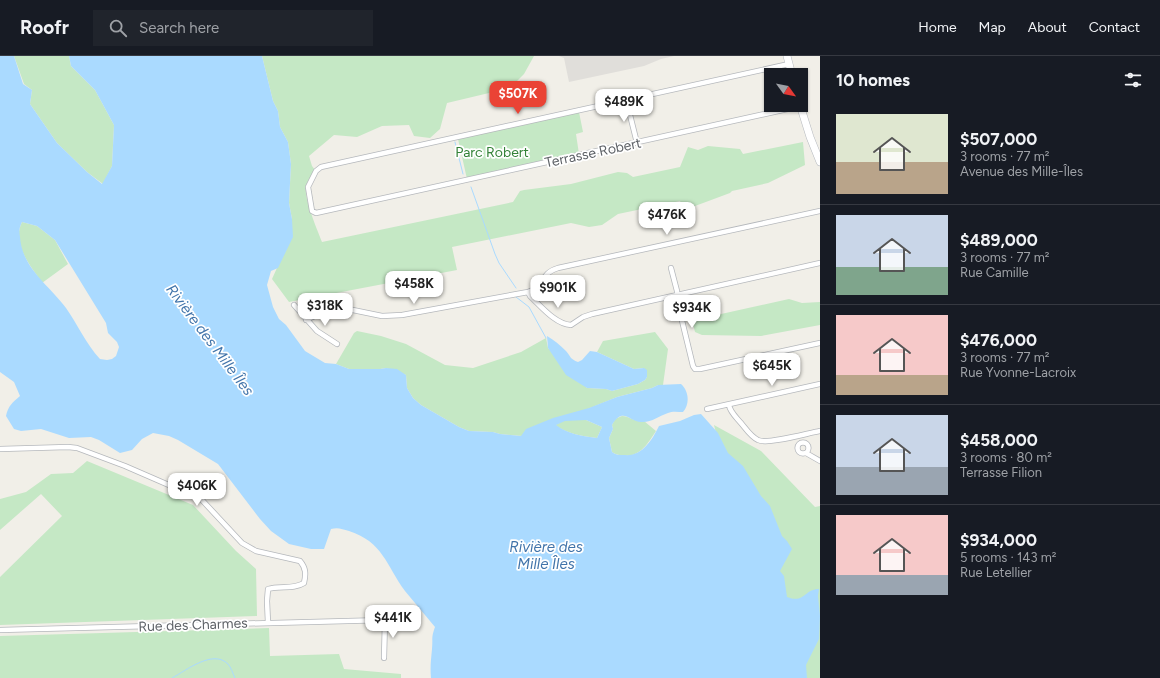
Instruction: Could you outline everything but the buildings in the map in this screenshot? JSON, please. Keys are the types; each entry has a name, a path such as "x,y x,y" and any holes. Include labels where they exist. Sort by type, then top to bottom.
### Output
{"main road":[{"path":"787,56 790,68"},
{"path":"803,112 810,137 820,162"}],"street":[{"path":"637,143 626,100 789,64"},
{"name":"Terrasse Robert","path":"626,100 321,167 315,172 308,187 312,211 315,213 774,112"},
{"path":"306,320 322,313 340,309 348,309 382,316 402,315 528,292 539,287 544,276 549,271 558,268 820,211"},
{"path":"528,292 530,296 551,315 563,324 571,325 586,316 677,294 820,263"},
{"path":"671,268 677,294 678,308 694,368 700,369 820,343"},
{"path":"294,305 320,334 338,344"},
{"path":"707,409 820,384"},
{"path":"729,404 731,411 748,431 756,439 764,442 820,431"},
{"path":"0,448 77,448 125,466 201,499 242,543 256,551 300,561 304,566 306,575 304,583 298,586 268,588 268,623"},
{"path":"806,453 820,461"},
{"name":"Rue des Charmes","path":"0,630 385,620 384,658"}],"shaded area":[{"path":"559,56 674,56 661,59 644,66 569,82 564,58"}],"green space":[{"path":"14,56 69,56 71,66 95,90 114,125 112,166 103,184 87,172 57,143 30,104 32,90 24,84"},
{"path":"262,56 534,56 524,74 510,88 447,103 440,129 430,138 414,136 409,125 382,126 357,137 334,135 309,156 315,170 307,183 307,199 322,242 513,202 520,191 524,190 571,184 618,172 627,173 633,177 680,167 688,147 698,150 708,146 740,149 743,154 803,142 805,165 768,183 732,191 687,209 684,209 680,201 618,214 602,225 589,227 571,223 452,247 457,270 289,302 272,279 285,250 292,219 289,203 291,164 288,142 280,127 278,111 273,101"},
{"name":"Parc Robert","path":"579,112 583,132 576,134 579,154 467,179 458,139"},
{"path":"22,222 37,226 55,240 68,264 42,283 28,262 21,246 19,230"},
{"path":"789,299 802,303 820,302 820,325 761,336 702,335 695,332 693,324 694,320"},
{"path":"357,331 381,336 406,344 445,365 473,368 521,352 546,338 548,348 587,388 606,389 612,391 638,384 647,377 643,368 634,369 597,352 603,341 655,332 668,349 663,385 658,385 617,397 522,436 493,432 469,431 459,427 421,405 413,398 407,388 406,375 386,368 349,369 336,364 354,333"},
{"path":"622,416 644,421 656,431 644,448 635,454 625,456 612,452 609,438 613,429 612,425 615,419"},
{"path":"565,420 586,420 602,427 597,438 570,433 555,425"},
{"path":"714,425 761,451 815,507 820,506 820,678 800,678 779,601 721,453"},
{"path":"87,461 193,505 236,551 256,569 257,616 0,625 0,577 62,516 41,494 0,530 0,499 26,492 51,474 73,473"},
{"path":"269,628 270,656 339,654 344,669 401,674 401,678 0,678 0,636"}],"water":[{"name":"Rivière des Mille Îles","path":"0,56 14,56 23,84 32,90 30,104 57,143 87,172 102,184 112,166 114,125 95,90 71,66 69,56 262,56 273,101 278,111 280,127 288,142 291,164 289,203 293,237 278,268 271,271 267,285 273,307 279,319 286,325 305,351 325,363 336,364 349,369 397,369 406,375 407,388 413,398 421,405 459,427 469,431 493,432 521,436 526,429 553,418 589,408 617,397 658,385 681,384 686,390 688,398 687,405 683,412 670,412 645,422 637,421 626,416 616,419 612,425 613,429 609,438 612,452 621,455 636,453 650,442 659,426 680,421 694,415 701,414 718,433 728,453 743,466 761,496 770,506 782,536 792,549 780,571 784,576 787,597 793,599 801,598 810,591 819,589 819,639 806,665 807,678 431,678 432,638 435,627 405,591 383,555 369,541 349,531 336,528 331,529 324,549 311,549 289,544 271,531 260,519 218,464 169,436 153,433 142,439 132,450 120,453 99,440 91,437 69,438 41,429 21,431 14,429 6,416 9,407 20,396 14,382 0,372","holes":["22,222 37,226 55,240 106,323 108,333 117,342 119,347 116,356 112,359 100,359 90,347 66,308 37,276 31,267 22,248 19,231","586,420 602,427 597,438 570,433 556,425 565,421"]},
{"path":"547,336 566,351 572,359 578,362 582,360 590,351 597,352 634,369 644,368 647,370 647,377 638,384 612,391 606,389 587,388 566,375 548,348"}],"waterway":[{"path":"455,142 463,174"},
{"path":"471,187 499,263 516,288"},
{"path":"516,297 529,307 546,338"},
{"path":"172,678 200,662 215,659 222,660 228,664 235,678"}]}
